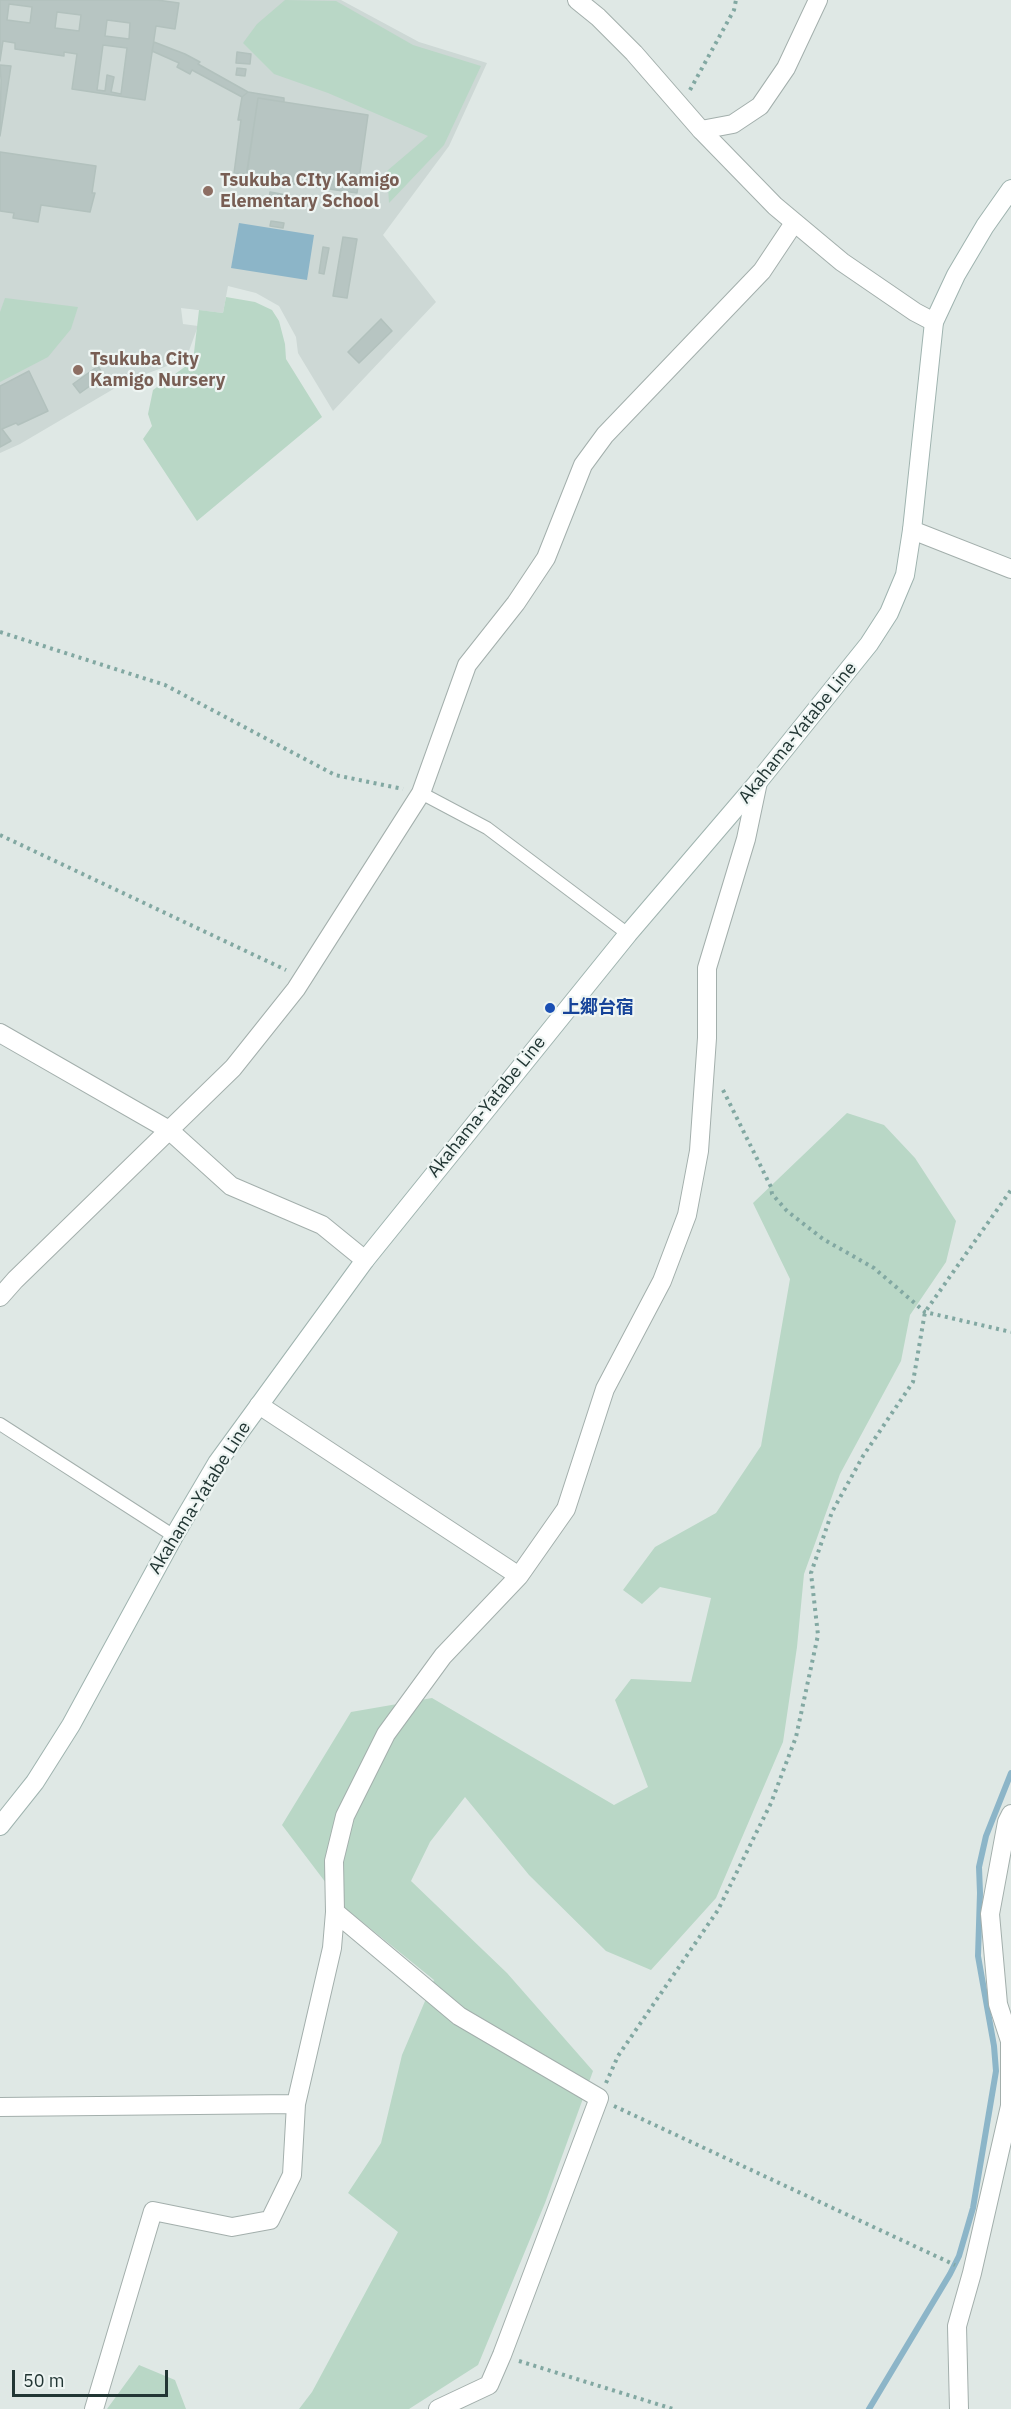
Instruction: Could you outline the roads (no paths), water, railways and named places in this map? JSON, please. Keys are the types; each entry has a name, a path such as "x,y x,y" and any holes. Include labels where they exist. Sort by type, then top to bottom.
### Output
{"street":[{"path":"577,0 627,46 700,130 795,223 851,268 933,322"},
{"path":"700,130 734,124 760,106 786,68 818,0"},
{"name":"Akahama-Yatabe Line","path":"0,1826 35,1782 72,1725 174,1536 217,1463 364,1260 628,934 759,782 858,659 889,613 905,575 912,530 933,322 956,275 985,226 1011,189"},
{"path":"0,1297 7,1279 233,1068 303,978 421,793 467,665 516,603 546,558 583,465 605,435 762,271 795,223"},
{"path":"912,530 1011,569"},
{"path":"94,2409 153,2211 232,2227 270,2220 292,2175 296,2104 332,1948 335,1912 334,1861 345,1816 386,1734 443,1656 519,1576 566,1509 605,1389 662,1281 687,1215 699,1151 707,1038 707,968 746,839 759,782"},
{"path":"0,1033 169,1130 231,1186 322,1225 364,1260"},
{"path":"259,1405 519,1576"},
{"path":"959,2409 957,2326 972,2273 1010,2106 1010,2041 999,2004 990,1914 1007,1822 1011,1814"},
{"path":"335,1912 459,2016 599,2098 489,2385 438,2409"},
{"path":"0,2108 296,2104"}],"lane":[{"path":"421,793 487,828 628,934"},
{"path":"0,1424 174,1536"}],"water":[{"path":"239,223 314,235 307,280 231,268"}],"waterway":[{"path":"869,2409 950,2274 959,2256 973,2208 996,2071 994,2046 978,1956 979,1867 986,1836 1011,1773"}],"place":[{"name":"Tsukuba CIty Kamigo Elementary School","path":"208,191"},
{"name":"Tsukuba City Kamigo Nursery","path":"78,370"},
{"name":"上郷台宿","path":"550,1008"}]}
